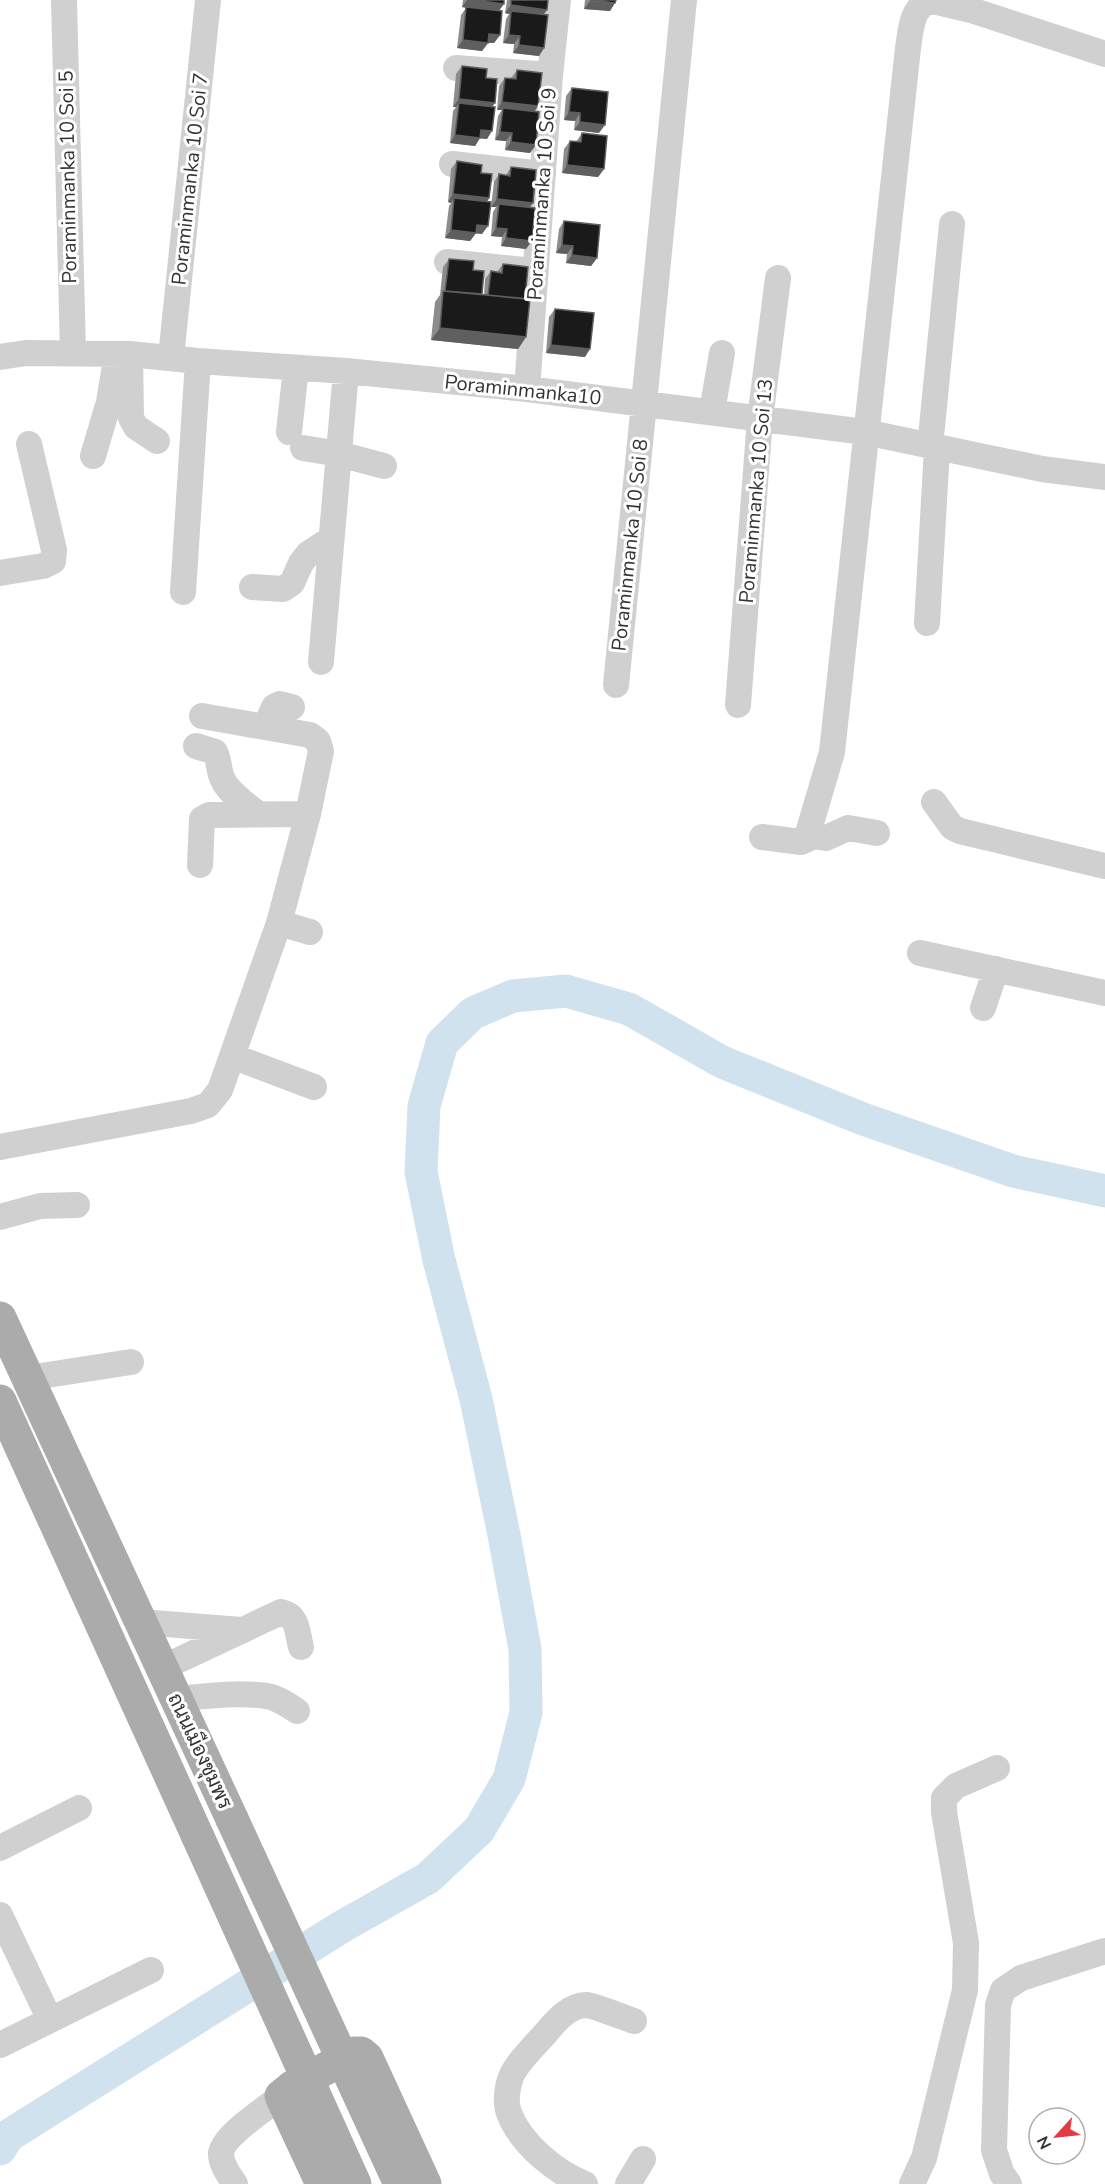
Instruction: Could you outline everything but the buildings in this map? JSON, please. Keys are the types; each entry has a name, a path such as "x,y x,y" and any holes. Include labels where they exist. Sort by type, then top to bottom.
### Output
{"main road":[{"name":"ถนนเมืองชุมพร","path":"0,1318 400,2184"},
{"name":"ถนนเมืองชุมพร","path":"0,1401 355,2184"},
{"path":"322,2184 281,2096 292,2087 354,2053 361,2053 367,2058 424,2184"}],"street":[{"name":"Poraminmanka 10 Soi 5","path":"64,0 73,353"},
{"name":"Poraminmanka 10 Soi 7","path":"171,357 208,0"},
{"name":"Poraminmanka 10 Soi 9","path":"527,389 550,75 558,0"},
{"name":"Poraminmanka 10 Soi 8","path":"616,686 684,0"},
{"path":"762,837 801,842 806,840 832,752 865,432 914,15 920,5 929,0 973,5 1105,54"},
{"path":"456,68 550,75"},
{"path":"452,164 543,174"},
{"path":"927,623 934,447 952,224"},
{"path":"447,262 536,271"},
{"name":"Poraminmanka 10 Soi 13","path":"738,705 760,419 778,278"},
{"name":"Poraminmanka10","path":"0,357 26,353 123,354 346,371 527,389 865,432 1042,469 1105,477"},
{"path":"712,412 722,353"},
{"path":"123,354 131,418 136,427 157,441"},
{"path":"93,456 123,354"},
{"path":"183,592 198,361"},
{"path":"296,368 296,440 384,466"},
{"path":"321,662 346,371"},
{"path":"0,573 43,566 53,561 54,550 29,444"},
{"path":"252,587 283,589 292,583 308,554 331,539"},
{"path":"265,727 274,706 292,707"},
{"path":"0,1148 191,1111 208,1105 220,1090 279,923 308,814 321,751 318,741 310,735 202,716"},
{"path":"196,746 215,752 221,778 258,814"},
{"path":"934,802 952,826 960,831 1105,866"},
{"path":"200,865 202,819 209,815 308,814"},
{"path":"809,835 826,838 848,828 877,833"},
{"path":"279,923 310,932"},
{"path":"920,953 1105,993"},
{"path":"983,1008 996,969"},
{"path":"232,1056 314,1087"},
{"path":"0,1217 40,1206 77,1205"},
{"path":"28,1378 131,1362"},
{"path":"162,1668 280,1612 289,1614 294,1619 301,1647"},
{"path":"141,1622 244,1630"},
{"path":"176,1699 223,1695 268,1696 282,1701 297,1711"},
{"path":"912,2184 924,2158 965,1990 966,1943 944,1812 944,1798 956,1786 998,1768"},
{"path":"0,1848 79,1808"},
{"path":"0,1915 50,2020"},
{"path":"1009,2184 1002,2174 994,2151 998,2005 1003,1990 1021,1978 1105,1951"},
{"path":"0,2045 151,1970"},
{"path":"585,2184 571,2178 542,2157 522,2134 508,2113 507,2099 511,2074 557,2020 574,2008 586,2005 634,2021"},
{"path":"235,2184 223,2164 221,2153 228,2138 281,2096"},
{"path":"628,2184 643,2159"}],"waterway":[{"path":"0,2149 8,2136 343,1926 428,1878 479,1830 509,1779 526,1713 525,1649 476,1399 439,1260 421,1172 424,1106 442,1043 473,1013 513,996 566,991 629,1009 722,1062 863,1119 1013,1171 1105,1191"}]}
